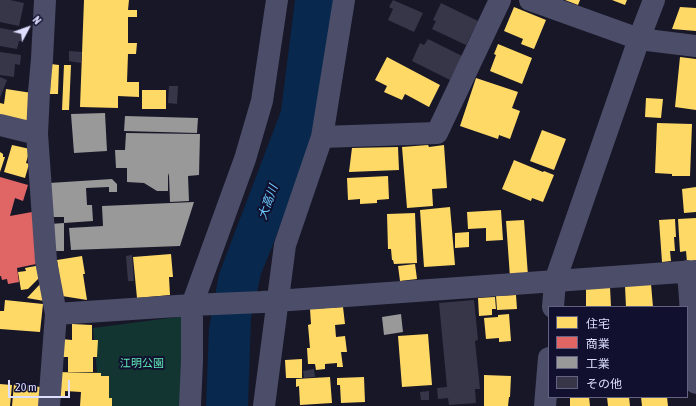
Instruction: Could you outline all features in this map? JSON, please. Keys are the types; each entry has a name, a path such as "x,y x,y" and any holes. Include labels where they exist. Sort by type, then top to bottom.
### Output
{"street":[{"path":"45,0 38,134 46,261 56,314 49,406"},
{"path":"190,406 192,361 199,305 262,100 277,0"},
{"path":"264,406 270,301 285,246 322,137 344,0"},
{"path":"322,137 437,133 500,0"},
{"path":"530,0 639,39 696,46"},
{"path":"553,306 556,281 639,39 654,0"},
{"path":"0,125 38,134"},
{"path":"56,314 270,301 692,271 696,383"},
{"path":"545,406 548,370"}],"green space":[{"name":"江明公園","path":"185,316 183,406 100,406 93,328"}],"water":[{"name":"大高川","path":"295,0 337,0 307,160 261,274 251,318 248,406 206,406 209,329 219,274 281,111"}],"building: 住宅":[{"path":"84,0 129,0 128,10 137,10 137,17 128,17 128,43 137,43 136,54 128,54 127,82 139,82 139,97 118,96 118,108 80,107"},
{"path":"565,0 580,0 578,5"},
{"path":"612,0 627,0 625,5"},
{"path":"514,7 546,20 534,49 521,44 523,39 504,31"},
{"path":"680,7 696,8 696,31 672,29"},
{"path":"498,44 532,58 522,84 490,71 496,55 494,54"},
{"path":"387,57 440,85 429,107 405,94 402,100 384,92 387,86 375,80"},
{"path":"680,57 696,59 696,110 675,107"},
{"path":"51,64 59,65 58,94 50,94"},
{"path":"64,65 71,65 69,110 62,110"},
{"path":"476,78 518,92 512,108 520,111 510,139 499,135 498,139 460,126"},
{"path":"6,89 32,93 31,125 0,119 0,103 4,104"},
{"path":"142,90 166,90 166,109 142,109"},
{"path":"646,98 663,99 661,118 645,117"},
{"path":"657,123 692,124 690,176 672,176 672,174 655,173"},
{"path":"542,130 566,139 554,170 530,161"},
{"path":"12,145 30,149 26,163 29,164 25,178 4,172"},
{"path":"428,145 429,147 444,145 447,188 432,189 433,206 407,208 402,147"},
{"path":"398,147 399,170 349,172 352,148"},
{"path":"0,152 3,154 3,157 5,157 0,172"},
{"path":"514,160 554,175 543,202 532,198 531,201 502,189"},
{"path":"388,176 389,199 377,200 377,203 360,204 360,199 348,200 347,178"},
{"path":"696,187 696,212 684,213 682,189"},
{"path":"450,207 455,265 424,267 420,210"},
{"path":"501,210 503,240 486,241 486,228 468,229 467,212"},
{"path":"415,213 417,263 394,264 391,249 388,249 387,214"},
{"path":"696,218 696,261 687,262 686,251 680,252 678,219"},
{"path":"675,219 675,251 670,251 671,261 662,262 659,220"},
{"path":"524,220 528,276 510,277 506,221"},
{"path":"469,232 469,247 455,248 455,233"},
{"path":"171,254 173,277 169,277 170,295 137,298 133,257"},
{"path":"82,256 87,300 62,296 57,260"},
{"path":"415,264 417,279 400,281 398,266"},
{"path":"41,265 44,273 28,289 21,290 18,272 26,271 25,268"},
{"path":"42,282 50,302 27,298"},
{"path":"651,284 653,306 626,306 625,286"},
{"path":"610,287 611,306 586,306 586,288"},
{"path":"516,295 517,309 497,310 496,296"},
{"path":"495,297 496,309 492,309 492,315 479,316 478,298"},
{"path":"5,300 43,304 40,332 0,329 0,311 4,311"},
{"path":"343,307 345,324 335,325 336,337 345,336 347,352 341,352 343,367 337,367 337,363 325,364 325,369 316,370 315,364 308,364 307,348 310,348 308,325 311,324 310,309"},
{"path":"509,314 511,341 499,342 499,338 486,339 484,318 498,317 498,315"},
{"path":"72,324 92,325 92,340 98,340 97,357 93,357 93,372 68,372 68,357 60,357 61,339 72,340"},
{"path":"428,334 432,385 402,387 398,336"},
{"path":"302,359 302,378 286,378 285,360"},
{"path":"56,372 101,373 101,376 109,376 109,398 112,398 112,406 80,406 81,392 65,391 65,397 56,397"},
{"path":"484,375 511,376 508,406 484,406"},
{"path":"330,377 332,403 300,405 299,386 296,387 296,379"},
{"path":"364,377 365,402 341,403 340,385 337,385 337,378"},
{"path":"0,384 12,385 10,406 0,406"},
{"path":"14,384 41,387 39,406 12,406"},
{"path":"570,398 589,398 590,406 570,406"},
{"path":"607,398 629,398 630,406 608,406"},
{"path":"641,398 667,398 668,406 642,406"}],"building: 商業":[{"path":"0,177 28,185 23,201 15,198 10,216 32,212 41,263 17,268 19,282 8,284 7,279 2,280 0,276"}],"building: 工業":[{"path":"105,113 107,151 74,153 71,114"},
{"path":"125,116 198,118 197,133 124,131"},
{"path":"126,133 200,134 199,175 188,176 189,201 170,202 168,173 168,191 157,191 144,183 127,182 127,168 116,168 115,150 125,150"},
{"path":"112,179 117,184 117,192 109,192 109,187 86,188 87,205 92,205 93,221 64,223 64,217 51,217 49,183"},
{"path":"194,202 180,246 71,250 69,228 103,226 102,206"},
{"path":"64,223 64,251 50,251 50,224"},
{"path":"401,314 403,332 384,335 382,317"}],"building: その他":[{"path":"0,0 10,0 24,3 19,26 0,22"},
{"path":"393,0 423,13 414,32 388,20 393,9 389,7"},
{"path":"441,3 478,21 466,45 432,29 436,21 433,20"},
{"path":"0,28 23,32 22,41 19,41 17,49 0,46"},
{"path":"428,39 462,56 450,80 412,61 420,43 424,45"},
{"path":"69,51 82,52 81,63 69,61"},
{"path":"0,52 21,55 20,65 15,64 14,77 0,75"},
{"path":"0,77 7,80 0,98"},
{"path":"169,86 178,86 177,104 168,103"},
{"path":"132,255 134,281 128,281 126,256"},
{"path":"474,300 478,340 475,341 480,389 475,389 476,403 449,405 448,398 438,399 437,388 447,387 439,303"},
{"path":"314,369 315,377 304,378 303,371"},
{"path":"429,391 429,400 421,400 420,392"}]}
